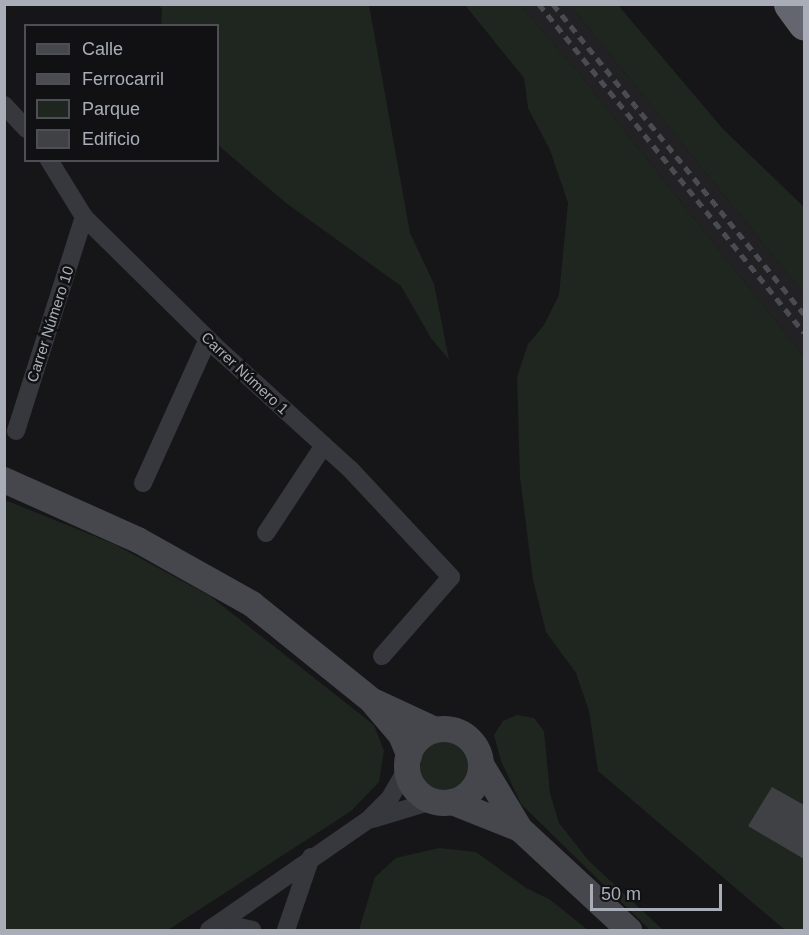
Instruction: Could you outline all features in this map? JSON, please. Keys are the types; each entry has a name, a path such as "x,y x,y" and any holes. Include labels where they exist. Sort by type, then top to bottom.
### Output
{"highway":[{"path":"790,4 804,22"}],"street":[{"path":"4,105 24,127"},
{"name":"Carrer Número 1","path":"50,162 84,217 208,339 324,445 451,576 382,656"},
{"name":"Carrer Número 10","path":"16,431 84,217"},
{"path":"143,483 208,339"},
{"path":"266,533 324,445"},
{"path":"4,480 138,540 252,604 372,701 401,735 415,788 442,801 520,829"},
{"path":"372,701 435,730 454,730 466,736 479,751 482,766 520,829 628,930"},
{"path":"214,927 368,820 390,798 420,737 435,730"},
{"path":"368,820 442,801 475,786 482,766"},
{"path":"286,930 311,858"},
{"path":"214,927 252,930"}],"shaded area":[{"path":"520,5 570,5 804,294 804,357 578,72"}],"green space":[{"path":"159,5 369,5 410,233 434,284 449,360 431,338 401,286 286,203 219,146 219,24 161,24 162,9"},
{"path":"465,5 520,5 578,72 804,357 804,930 786,930 779,925 598,771 589,711 576,673 546,632 533,580 520,477 517,377 528,344 544,325 559,295 568,203 550,150 528,108 524,78"},
{"path":"570,5 618,5 723,129 804,207 804,294"},
{"path":"5,500 114,544 210,596 374,725 384,751 379,782 351,811 168,930 5,930"},
{"path":"517,715 534,718 544,731 550,793 559,823 588,860 663,930 650,930 521,804 501,761 494,735 503,721"},
{"path":"445,741 463,748 470,766 463,784 445,791 427,784 420,766 427,748"},
{"path":"439,848 476,852 526,888 549,899 588,930 359,930 375,877 396,858"}],"building":[{"path":"772,787 804,805 804,859 748,826"}],"railway":[{"path":"539,4 804,332"},
{"path":"553,4 804,314"}]}
